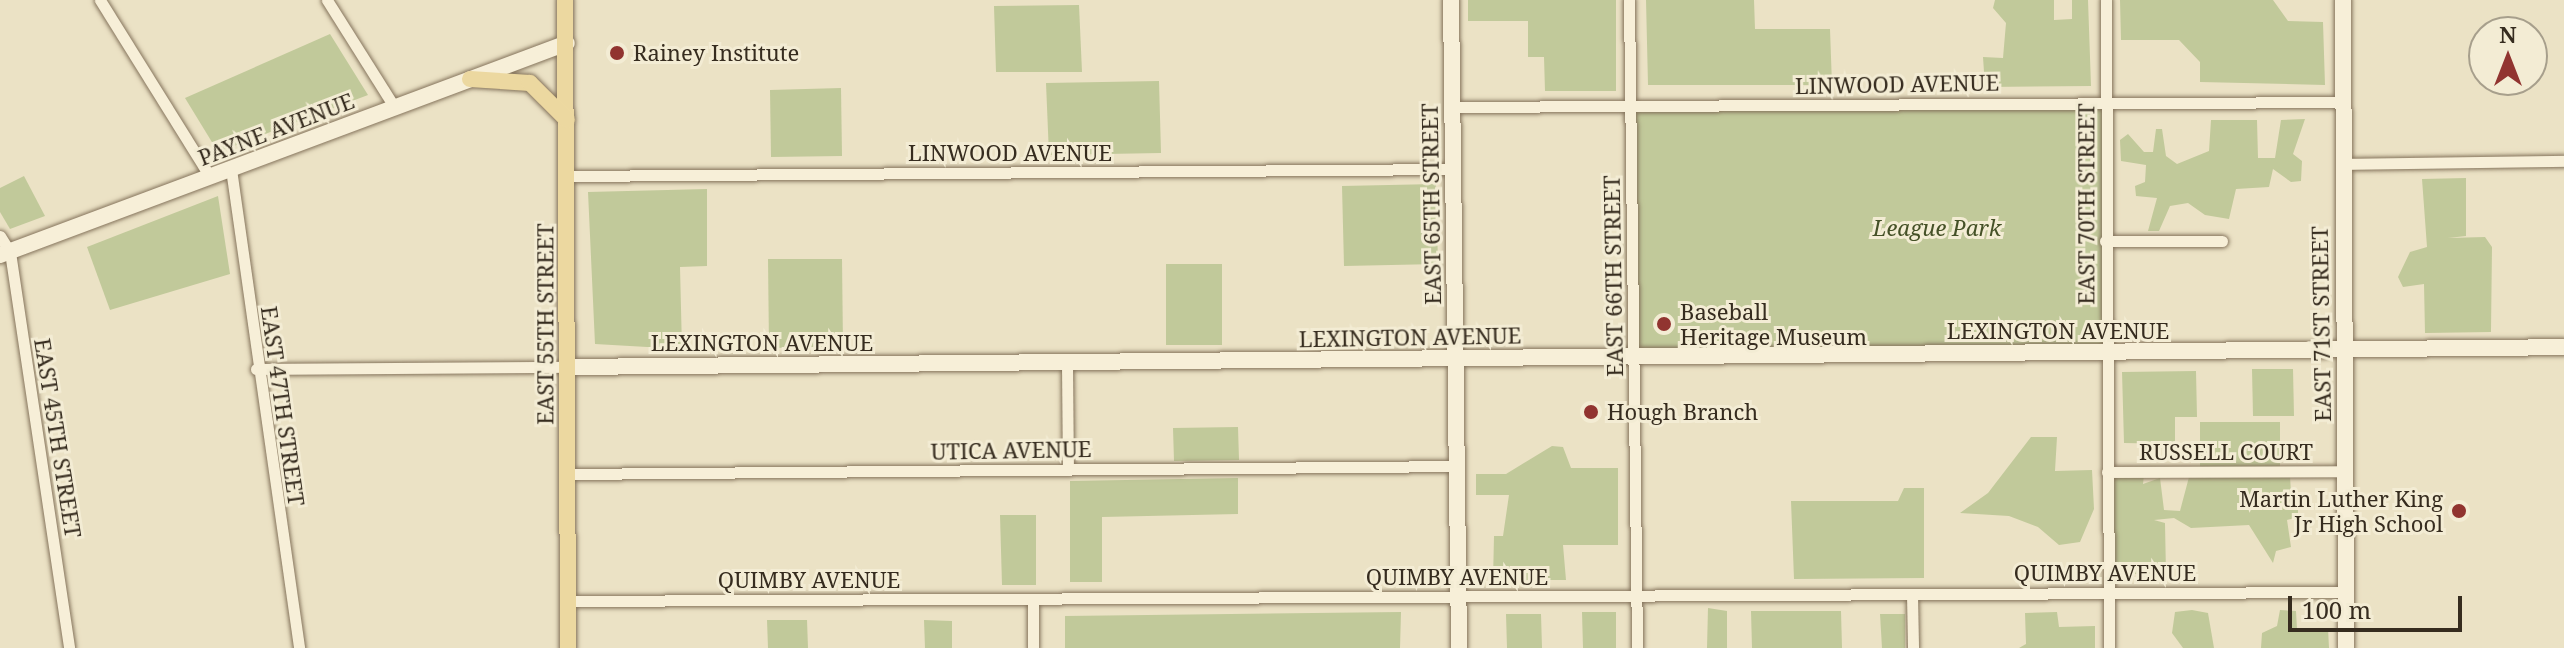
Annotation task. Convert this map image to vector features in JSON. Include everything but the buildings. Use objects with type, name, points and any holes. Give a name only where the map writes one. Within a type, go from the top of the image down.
[{"type":"main road","name":"EAST 55TH STREET","points":[[565,0],[568,648]]},
{"type":"main road","points":[[470,79],[530,83],[567,120]]},
{"type":"street","points":[[100,0],[210,177]]},
{"type":"street","name":"EAST 65TH STREET","points":[[1451,0],[1459,648]]},
{"type":"street","name":"EAST 66TH STREET","points":[[1629,0],[1637,648]]},
{"type":"street","name":"EAST 70TH STREET","points":[[2106,0],[2109,648]]},
{"type":"street","name":"EAST 71ST STREET","points":[[2343,0],[2346,648]]},
{"type":"street","points":[[332,2],[395,108]]},
{"type":"street","name":"PAYNE AVENUE","points":[[5,253],[567,43]]},
{"type":"street","name":"LINWOOD AVENUE","points":[[1452,107],[2342,102]]},
{"type":"street","points":[[2342,164],[2564,161]]},
{"type":"street","name":"EAST 47TH STREET","points":[[231,169],[256,369],[299,648]]},
{"type":"street","name":"LINWOOD AVENUE","points":[[567,176],[1453,169]]},
{"type":"street","name":"EAST 45TH STREET","points":[[0,236],[69,648]]},
{"type":"street","points":[[2105,241],[2222,241]]},
{"type":"street","name":"LEXINGTON AVENUE","points":[[256,369],[2564,347]]},
{"type":"street","points":[[1067,363],[1068,470]]},
{"type":"street","name":"UTICA AVENUE","points":[[566,474],[1457,466]]},
{"type":"street","name":"RUSSELL COURT","points":[[2107,472],[2345,471]]},
{"type":"street","name":"QUIMBY AVENUE","points":[[568,601],[2346,592]]},
{"type":"street","points":[[1912,594],[1913,648]]},
{"type":"street","points":[[1033,600],[1033,648]]},
{"type":"green space","points":[[1468,0],[1616,0],[1616,91],[1545,91],[1544,57],[1528,57],[1528,21],[1468,21]]},
{"type":"green space","points":[[1646,0],[1754,0],[1755,29],[1830,29],[1832,85],[1648,85]]},
{"type":"green space","points":[[1995,0],[2054,0],[2054,20],[2072,19],[2072,0],[2088,0],[2091,86],[1985,87],[1983,57],[2003,58],[2006,23],[1993,8]]},
{"type":"green space","points":[[2120,0],[2273,0],[2288,21],[2323,22],[2325,85],[2200,82],[2200,62],[2179,40],[2121,40]]},
{"type":"green space","points":[[1079,5],[1082,72],[996,72],[994,6]]},
{"type":"green space","points":[[330,34],[368,95],[218,152],[185,98]]},
{"type":"green space","points":[[1159,81],[1161,153],[1049,155],[1046,83]]},
{"type":"green space","points":[[841,88],[842,156],[771,157],[770,90]]},
{"type":"green space","name":"League Park","points":[[2106,102],[2107,353],[1634,357],[1631,105]]},
{"type":"green space","points":[[2305,119],[2293,154],[2302,161],[2301,181],[2291,182],[2273,169],[2269,187],[2236,189],[2229,219],[2205,215],[2188,203],[2170,206],[2159,231],[2148,231],[2157,198],[2136,196],[2135,186],[2145,182],[2146,165],[2121,161],[2120,140],[2128,134],[2144,152],[2153,152],[2156,129],[2162,129],[2166,156],[2177,164],[2209,151],[2211,120],[2257,120],[2258,158],[2275,158],[2281,120]]},
{"type":"green space","points":[[24,176],[45,216],[10,229],[0,212],[0,188]]},
{"type":"green space","points":[[2466,178],[2466,236],[2448,238],[2485,237],[2492,247],[2491,332],[2425,333],[2424,284],[2403,287],[2398,277],[2410,252],[2427,247],[2422,179]]},
{"type":"green space","points":[[1436,184],[1438,264],[1344,266],[1342,186]]},
{"type":"green space","points":[[707,189],[707,266],[680,267],[682,349],[595,344],[588,192]]},
{"type":"green space","points":[[218,196],[230,274],[110,310],[87,247]]},
{"type":"green space","points":[[768,259],[842,259],[843,347],[769,348]]},
{"type":"green space","points":[[1166,264],[1222,264],[1222,345],[1166,345]]},
{"type":"green space","points":[[2252,369],[2293,369],[2294,416],[2253,416]]},
{"type":"green space","points":[[2196,371],[2197,417],[2175,417],[2175,444],[2124,443],[2122,372]]},
{"type":"green space","points":[[2200,422],[2280,422],[2280,468],[2200,468]]},
{"type":"green space","points":[[1238,427],[1239,460],[1174,461],[1173,428]]},
{"type":"green space","points":[[2031,437],[2057,437],[2055,471],[2092,470],[2094,509],[2080,542],[2059,545],[2038,527],[2009,516],[1960,513],[1988,493]]},
{"type":"green space","points":[[1552,446],[1563,447],[1571,468],[1618,468],[1618,545],[1563,545],[1566,580],[1493,580],[1494,536],[1503,536],[1509,495],[1476,495],[1476,474],[1506,474]]},
{"type":"green space","points":[[2144,475],[2143,484],[2160,478],[2164,510],[2180,511],[2189,477],[2290,476],[2291,493],[2298,501],[2298,517],[2287,520],[2291,547],[2276,551],[2273,563],[2249,525],[2191,528],[2174,518],[2154,520],[2165,523],[2166,574],[2115,574],[2112,477]]},
{"type":"green space","points":[[1238,478],[1238,514],[1102,517],[1102,582],[1070,582],[1070,481]]},
{"type":"green space","points":[[1904,488],[1924,488],[1924,578],[1794,579],[1791,501],[1898,501]]},
{"type":"green space","points":[[1000,515],[1036,515],[1036,585],[1002,585]]},
{"type":"green space","points":[[1708,608],[1727,611],[1727,648],[1707,648]]},
{"type":"green space","points":[[2192,610],[2208,613],[2214,648],[2183,648],[2172,633],[2175,612]]},
{"type":"green space","points":[[2280,610],[2296,611],[2297,629],[2328,628],[2329,648],[2261,648],[2262,633],[2277,626]]},
{"type":"green space","points":[[1751,611],[1841,611],[1842,648],[1752,648]]},
{"type":"green space","points":[[1401,612],[1400,648],[1065,648],[1065,616]]},
{"type":"green space","points":[[1582,612],[1616,612],[1616,648],[1583,648]]},
{"type":"green space","points":[[2057,612],[2059,627],[2095,626],[2095,648],[2019,648],[2026,644],[2025,613]]},
{"type":"green space","points":[[1506,614],[1541,614],[1542,648],[1507,648]]},
{"type":"green space","points":[[1880,614],[1905,614],[1905,648],[1882,648]]},
{"type":"green space","points":[[767,620],[807,620],[808,648],[768,648]]},
{"type":"green space","points":[[924,620],[952,621],[952,648],[925,648]]},
{"type":"place","name":"Rainey Institute","points":[[617,53]]},
{"type":"place","name":"Baseball Heritage Museum","points":[[1664,324]]},
{"type":"place","name":"Hough Branch","points":[[1591,412]]},
{"type":"place","name":"Martin Luther King Jr High School","points":[[2459,511]]}]
